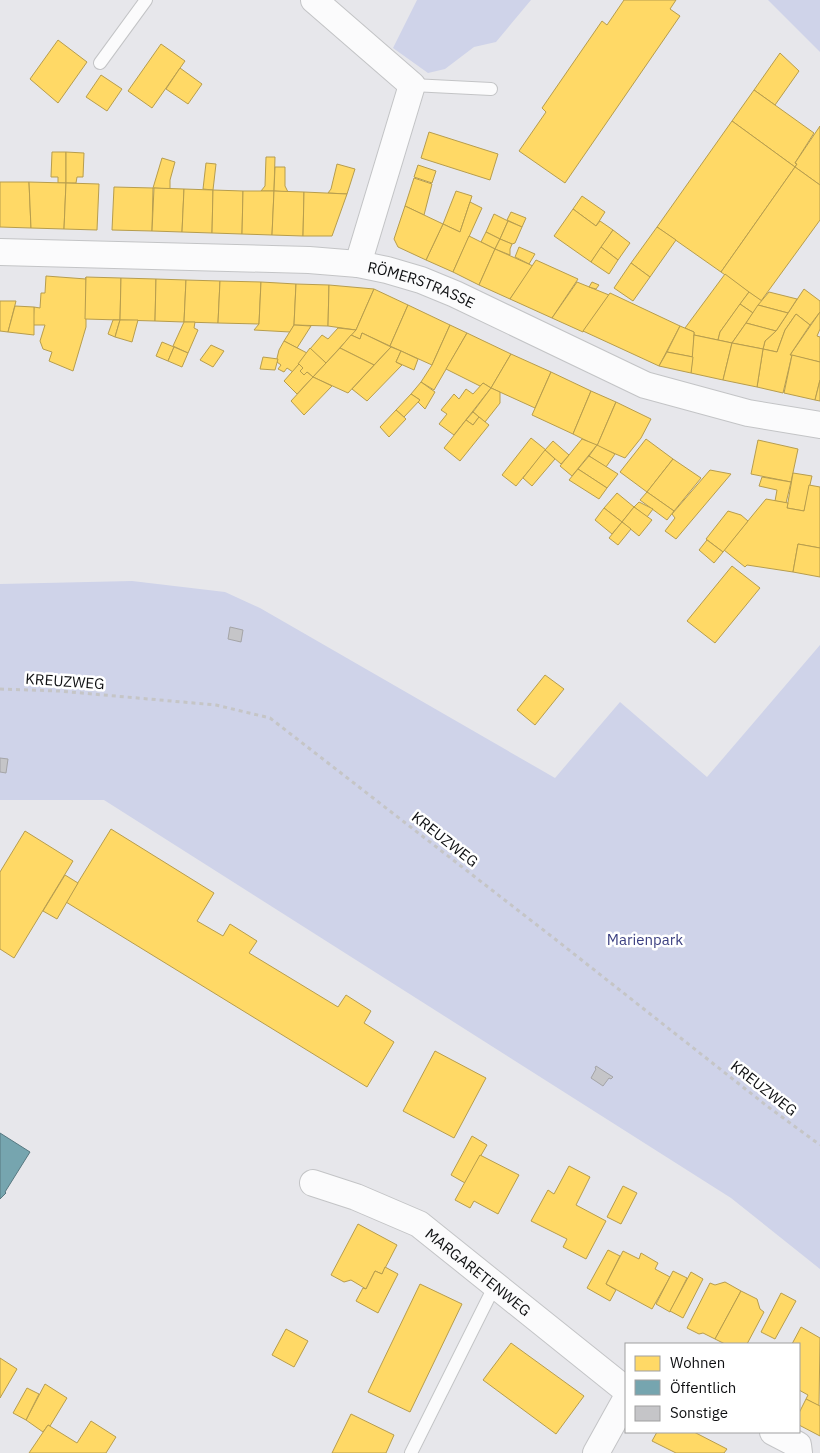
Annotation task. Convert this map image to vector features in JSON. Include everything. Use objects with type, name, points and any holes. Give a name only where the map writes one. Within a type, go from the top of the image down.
[{"type":"street","points":[[314,0],[412,85],[358,264]]},
{"type":"street","name":"RÖMERSTRASSE","points":[[0,252],[299,260],[358,264],[387,270],[421,280],[455,294],[645,385],[748,413],[820,425]]},
{"type":"street","name":"MARGARETENWEG","points":[[313,1183],[356,1197],[419,1224],[625,1389]]},
{"type":"street","points":[[596,1453],[625,1401]]},
{"type":"street","points":[[774,1433],[798,1449]]},
{"type":"lane","points":[[100,63],[146,0]]},
{"type":"lane","points":[[412,85],[491,89]]},
{"type":"lane","points":[[411,1453],[495,1285]]},
{"type":"path","name":"KREUZWEG","points":[[0,689],[58,691],[216,705],[270,718],[767,1106],[820,1145]]},
{"type":"green space","points":[[417,0],[531,0],[496,42],[474,47],[445,69],[428,73],[393,48]]},
{"type":"green space","points":[[768,0],[820,0],[820,52]]},
{"type":"green space","name":"Marienpark","points":[[132,581],[225,592],[260,608],[555,778],[620,702],[707,777],[820,645],[820,1269],[731,1198],[104,800],[0,800],[0,584]]},
{"type":"building: Wohnen","points":[[624,0],[676,0],[670,9],[680,16],[565,183],[519,151],[546,112],[542,108],[602,21],[607,25]]},
{"type":"building: Wohnen","points":[[58,40],[87,62],[58,103],[30,79]]},
{"type":"building: Wohnen","points":[[161,44],[185,61],[152,108],[128,91]]},
{"type":"building: Wohnen","points":[[780,53],[799,71],[775,105],[754,90]]},
{"type":"building: Wohnen","points":[[180,68],[202,84],[188,104],[166,89]]},
{"type":"building: Wohnen","points":[[101,75],[122,89],[107,111],[86,97]]},
{"type":"building: Wohnen","points":[[754,90],[814,133],[795,163],[797,164],[795,167],[732,121]]},
{"type":"building: Wohnen","points":[[732,121],[795,167],[721,272],[657,227]]},
{"type":"building: Wohnen","points":[[820,126],[820,185],[795,167],[797,164],[795,163]]},
{"type":"building: Wohnen","points":[[429,132],[498,154],[490,180],[421,158]]},
{"type":"building: Wohnen","points":[[52,152],[66,152],[66,183],[58,183],[58,177],[51,177]]},
{"type":"building: Wohnen","points":[[66,152],[84,153],[83,177],[77,177],[76,183],[66,183]]},
{"type":"building: Wohnen","points":[[266,157],[275,157],[274,191],[261,191],[265,186]]},
{"type":"building: Wohnen","points":[[162,158],[175,162],[170,180],[170,189],[153,188]]},
{"type":"building: Wohnen","points":[[206,163],[216,164],[213,190],[203,189]]},
{"type":"building: Wohnen","points":[[337,164],[355,169],[347,194],[328,193],[331,189]]},
{"type":"building: Wohnen","points":[[418,165],[436,171],[432,183],[414,177]]},
{"type":"building: Wohnen","points":[[275,167],[285,167],[285,186],[288,192],[274,191]]},
{"type":"building: Wohnen","points":[[795,167],[820,185],[820,220],[761,301],[721,272]]},
{"type":"building: Wohnen","points":[[414,178],[432,184],[424,215],[405,206]]},
{"type":"building: Wohnen","points":[[0,182],[29,182],[31,228],[0,227]]},
{"type":"building: Wohnen","points":[[29,182],[66,183],[64,229],[31,228]]},
{"type":"building: Wohnen","points":[[66,183],[99,184],[97,230],[64,229]]},
{"type":"building: Wohnen","points":[[114,187],[153,188],[152,231],[112,230]]},
{"type":"building: Wohnen","points":[[154,188],[184,189],[182,232],[152,231]]},
{"type":"building: Wohnen","points":[[184,189],[213,190],[212,233],[182,232]]},
{"type":"building: Wohnen","points":[[213,190],[243,191],[242,234],[212,233]]},
{"type":"building: Wohnen","points":[[243,191],[274,191],[272,235],[242,234]]},
{"type":"building: Wohnen","points":[[274,191],[304,192],[303,236],[272,235]]},
{"type":"building: Wohnen","points":[[456,191],[472,196],[460,232],[443,224]]},
{"type":"building: Wohnen","points":[[304,192],[347,194],[332,236],[303,236]]},
{"type":"building: Wohnen","points":[[582,196],[605,212],[596,226],[573,209]]},
{"type":"building: Wohnen","points":[[470,202],[482,208],[453,272],[426,260],[443,224],[460,232]]},
{"type":"building: Wohnen","points":[[405,206],[443,224],[426,260],[398,247],[394,239]]},
{"type":"building: Wohnen","points":[[573,209],[596,226],[600,221],[613,230],[591,262],[554,236]]},
{"type":"building: Wohnen","points":[[511,212],[526,218],[522,227],[507,220]]},
{"type":"building: Wohnen","points":[[494,214],[508,221],[500,239],[486,232]]},
{"type":"building: Wohnen","points":[[508,221],[522,227],[515,243],[512,244],[500,239]]},
{"type":"building: Wohnen","points":[[657,227],[676,240],[650,277],[631,263]]},
{"type":"building: Wohnen","points":[[613,230],[630,243],[618,260],[601,247]]},
{"type":"building: Wohnen","points":[[486,232],[500,239],[495,249],[481,242]]},
{"type":"building: Wohnen","points":[[469,236],[495,249],[479,285],[453,272]]},
{"type":"building: Wohnen","points":[[500,239],[512,244],[510,255],[495,249]]},
{"type":"building: Wohnen","points":[[519,247],[535,254],[529,264],[515,257]]},
{"type":"building: Wohnen","points":[[601,247],[618,260],[609,274],[591,262]]},
{"type":"building: Wohnen","points":[[495,249],[533,266],[510,299],[479,285]]},
{"type":"building: Wohnen","points":[[536,260],[578,279],[552,318],[510,299]]},
{"type":"building: Wohnen","points":[[631,263],[650,277],[633,301],[614,288]]},
{"type":"building: Wohnen","points":[[725,274],[749,292],[720,332],[718,340],[694,335],[694,332],[685,328]]},
{"type":"building: Wohnen","points":[[46,276],[86,279],[86,327],[73,371],[49,361],[52,352],[43,349],[40,341],[45,325],[33,325],[34,307],[40,308],[41,293],[45,293]]},
{"type":"building: Wohnen","points":[[86,277],[121,278],[120,320],[85,319]]},
{"type":"building: Wohnen","points":[[121,278],[156,279],[155,321],[120,320]]},
{"type":"building: Wohnen","points":[[156,279],[186,280],[184,322],[155,321]]},
{"type":"building: Wohnen","points":[[186,280],[220,281],[218,323],[184,322]]},
{"type":"building: Wohnen","points":[[220,281],[261,282],[259,324],[218,323]]},
{"type":"building: Wohnen","points":[[261,282],[296,284],[294,325],[290,332],[254,330],[259,324]]},
{"type":"building: Wohnen","points":[[577,282],[609,295],[583,332],[552,318]]},
{"type":"building: Wohnen","points":[[592,282],[599,285],[596,289],[589,287]]},
{"type":"building: Wohnen","points":[[296,284],[329,285],[328,326],[294,325]]},
{"type":"building: Wohnen","points":[[329,285],[374,289],[356,330],[328,326]]},
{"type":"building: Wohnen","points":[[374,289],[408,305],[390,346],[362,333],[360,339],[351,335],[356,330]]},
{"type":"building: Wohnen","points":[[804,289],[820,301],[820,312],[810,325],[796,314],[785,330],[777,352],[763,349],[765,341],[776,331]]},
{"type":"building: Wohnen","points":[[749,292],[762,301],[753,313],[740,304]]},
{"type":"building: Wohnen","points":[[769,292],[797,299],[788,313],[758,305]]},
{"type":"building: Wohnen","points":[[610,293],[680,326],[659,366],[583,331]]},
{"type":"building: Wohnen","points":[[0,301],[16,301],[8,332],[0,331]]},
{"type":"building: Wohnen","points":[[740,304],[753,313],[732,343],[718,340],[720,332]]},
{"type":"building: Wohnen","points":[[408,305],[450,325],[432,365],[390,346]]},
{"type":"building: Wohnen","points":[[758,305],[788,313],[776,331],[746,323]]},
{"type":"building: Wohnen","points":[[15,306],[34,307],[34,335],[8,332]]},
{"type":"building: Wohnen","points":[[820,312],[820,329],[817,336],[820,337],[820,362],[790,355]]},
{"type":"building: Wohnen","points":[[796,314],[810,325],[790,355],[792,355],[783,393],[757,387],[763,349],[777,352],[785,330]]},
{"type":"building: Wohnen","points":[[113,320],[120,320],[115,337],[108,334]]},
{"type":"building: Wohnen","points":[[120,320],[138,320],[132,342],[115,337]]},
{"type":"building: Wohnen","points":[[184,322],[195,322],[194,328],[198,330],[188,353],[173,346]]},
{"type":"building: Wohnen","points":[[746,323],[776,331],[765,341],[763,349],[732,343]]},
{"type":"building: Wohnen","points":[[294,325],[311,326],[297,348],[284,341]]},
{"type":"building: Wohnen","points":[[450,325],[467,333],[434,390],[421,382],[432,365]]},
{"type":"building: Wohnen","points":[[680,326],[694,332],[693,357],[667,352]]},
{"type":"building: Wohnen","points":[[338,328],[356,330],[326,363],[310,349],[322,335],[328,339]]},
{"type":"building: Wohnen","points":[[362,333],[391,347],[374,365],[340,348],[351,335],[360,339]]},
{"type":"building: Wohnen","points":[[467,333],[511,354],[491,388],[483,383],[480,386],[446,369]]},
{"type":"building: Wohnen","points":[[694,335],[732,343],[723,380],[691,373]]},
{"type":"building: Wohnen","points":[[284,341],[307,353],[293,372],[287,368],[284,372],[278,369],[281,365],[277,362],[277,358]]},
{"type":"building: Wohnen","points":[[162,342],[174,347],[168,361],[156,356]]},
{"type":"building: Wohnen","points":[[732,343],[763,349],[757,387],[723,380]]},
{"type":"building: Wohnen","points":[[211,345],[224,351],[213,367],[200,360]]},
{"type":"building: Wohnen","points":[[174,347],[188,353],[182,367],[168,361]]},
{"type":"building: Wohnen","points":[[391,347],[401,351],[396,362],[402,365],[367,401],[352,389]]},
{"type":"building: Wohnen","points":[[310,348],[326,363],[313,377],[307,372],[304,375],[300,371],[303,368],[298,364]]},
{"type":"building: Wohnen","points":[[340,348],[374,365],[348,393],[313,377]]},
{"type":"building: Wohnen","points":[[401,351],[418,359],[414,370],[396,362]]},
{"type":"building: Wohnen","points":[[667,352],[693,357],[691,373],[659,366]]},
{"type":"building: Wohnen","points":[[511,354],[551,372],[535,408],[491,388]]},
{"type":"building: Wohnen","points":[[792,355],[820,362],[820,380],[815,400],[784,393]]},
{"type":"building: Wohnen","points":[[263,357],[278,359],[275,370],[260,369]]},
{"type":"building: Wohnen","points":[[299,364],[303,368],[300,371],[304,375],[307,372],[313,377],[297,394],[284,381]]},
{"type":"building: Wohnen","points":[[551,372],[591,391],[573,434],[532,415]]},
{"type":"building: Wohnen","points":[[313,377],[332,386],[304,415],[291,401]]},
{"type":"building: Wohnen","points":[[820,380],[820,401],[815,400]]},
{"type":"building: Wohnen","points":[[421,382],[435,392],[425,409],[418,402],[420,400],[411,394]]},
{"type":"building: Wohnen","points":[[483,383],[491,388],[454,435],[439,424],[447,414],[441,410],[454,394],[459,399],[466,389],[473,394]]},
{"type":"building: Wohnen","points":[[491,388],[500,392],[500,403],[485,422],[473,412]]},
{"type":"building: Wohnen","points":[[591,391],[616,402],[597,446],[573,434]]},
{"type":"building: Wohnen","points":[[411,394],[420,400],[404,417],[396,410]]},
{"type":"building: Wohnen","points":[[616,402],[651,419],[641,438],[625,458],[597,446]]},
{"type":"building: Wohnen","points":[[396,410],[406,419],[389,437],[380,427]]},
{"type":"building: Wohnen","points":[[473,412],[479,417],[473,425],[466,420]]},
{"type":"building: Wohnen","points":[[479,417],[489,425],[460,461],[444,448],[466,420],[473,425]]},
{"type":"building: Wohnen","points":[[531,438],[546,450],[516,486],[502,475]]},
{"type":"building: Wohnen","points":[[582,439],[597,445],[572,476],[560,466]]},
{"type":"building: Wohnen","points":[[646,439],[673,459],[647,492],[620,472]]},
{"type":"building: Wohnen","points":[[758,440],[798,449],[791,482],[751,474]]},
{"type":"building: Wohnen","points":[[553,441],[569,455],[561,464],[545,450]]},
{"type":"building: Wohnen","points":[[597,445],[615,454],[606,467],[589,456]]},
{"type":"building: Wohnen","points":[[545,450],[555,459],[532,486],[523,478]]},
{"type":"building: Wohnen","points":[[589,456],[618,474],[607,488],[578,469]]},
{"type":"building: Wohnen","points":[[673,459],[701,478],[674,511],[647,492]]},
{"type":"building: Wohnen","points":[[578,469],[607,488],[599,499],[569,480]]},
{"type":"building: Wohnen","points":[[710,470],[731,474],[676,539],[665,531],[675,518],[672,514]]},
{"type":"building: Wohnen","points":[[793,473],[812,476],[804,511],[787,508]]},
{"type":"building: Wohnen","points":[[762,477],[791,482],[786,503],[775,501],[777,490],[759,486]]},
{"type":"building: Wohnen","points":[[809,485],[820,487],[820,548],[798,544],[793,572],[747,565],[745,567],[724,550],[766,499],[788,503],[787,508],[804,511]]},
{"type":"building: Wohnen","points":[[647,492],[674,511],[667,520],[640,500]]},
{"type":"building: Wohnen","points":[[617,493],[634,507],[622,522],[604,508]]},
{"type":"building: Wohnen","points":[[639,502],[653,509],[647,517],[634,507]]},
{"type":"building: Wohnen","points":[[634,507],[652,520],[639,536],[622,522]]},
{"type":"building: Wohnen","points":[[604,508],[622,522],[612,534],[595,520]]},
{"type":"building: Wohnen","points":[[728,511],[741,515],[748,521],[723,552],[706,539]]},
{"type":"building: Wohnen","points":[[622,522],[631,529],[618,545],[609,538]]},
{"type":"building: Wohnen","points":[[707,540],[723,552],[714,563],[699,550]]},
{"type":"building: Wohnen","points":[[798,544],[820,548],[820,577],[793,572]]},
{"type":"building: Wohnen","points":[[732,566],[760,588],[715,643],[687,621]]},
{"type":"building: Wohnen","points":[[545,675],[564,689],[535,725],[517,710]]},
{"type":"building: Wohnen","points":[[111,829],[214,893],[197,921],[223,936],[230,924],[257,941],[249,953],[338,1007],[346,995],[371,1011],[364,1023],[394,1042],[367,1087],[66,902]]},
{"type":"building: Wohnen","points":[[25,831],[73,861],[14,958],[0,949],[0,872]]},
{"type":"building: Wohnen","points":[[65,875],[78,883],[57,919],[43,911]]},
{"type":"building: Wohnen","points":[[435,1051],[486,1078],[454,1138],[403,1111]]},
{"type":"building: Wohnen","points":[[472,1136],[487,1145],[465,1183],[451,1175]]},
{"type":"building: Wohnen","points":[[480,1155],[519,1175],[498,1214],[474,1201],[470,1208],[455,1200]]},
{"type":"building: Wohnen","points":[[569,1166],[590,1177],[576,1205],[606,1221],[586,1259],[563,1247],[567,1239],[531,1221],[548,1190],[554,1194]]},
{"type":"building: Wohnen","points":[[623,1186],[637,1193],[621,1224],[607,1217]]},
{"type":"building: Wohnen","points":[[358,1224],[397,1245],[382,1274],[375,1271],[366,1289],[351,1280],[344,1282],[331,1275]]},
{"type":"building: Wohnen","points":[[608,1250],[620,1256],[606,1284],[616,1290],[610,1301],[587,1288]]},
{"type":"building: Wohnen","points":[[623,1251],[639,1259],[641,1253],[658,1263],[655,1269],[670,1277],[652,1309],[606,1284]]},
{"type":"building: Wohnen","points":[[385,1267],[398,1274],[378,1313],[356,1301],[363,1288],[366,1289],[375,1271],[382,1274]]},
{"type":"building: Wohnen","points":[[673,1271],[687,1278],[670,1312],[656,1304]]},
{"type":"building: Wohnen","points":[[691,1272],[703,1279],[683,1318],[670,1311]]},
{"type":"building: Wohnen","points":[[725,1282],[741,1291],[715,1339],[687,1328],[710,1283],[715,1285]]},
{"type":"building: Wohnen","points":[[420,1284],[462,1304],[410,1412],[368,1392]]},
{"type":"building: Wohnen","points":[[741,1291],[757,1299],[760,1309],[764,1312],[748,1343],[723,1343],[715,1339]]},
{"type":"building: Wohnen","points":[[781,1293],[796,1301],[775,1339],[761,1332]]},
{"type":"building: Wohnen","points":[[801,1327],[820,1338],[819,1406],[806,1399],[808,1395],[800,1391],[800,1343],[793,1343]]},
{"type":"building: Wohnen","points":[[286,1329],[308,1341],[294,1367],[272,1355]]},
{"type":"building: Wohnen","points":[[511,1343],[584,1396],[556,1434],[483,1380]]},
{"type":"building: Wohnen","points":[[0,1358],[17,1369],[0,1398]]},
{"type":"building: Wohnen","points":[[45,1384],[67,1398],[50,1426],[48,1425],[43,1432],[26,1420]]},
{"type":"building: Wohnen","points":[[27,1388],[39,1394],[26,1420],[13,1413]]},
{"type":"building: Wohnen","points":[[806,1399],[820,1406],[820,1436],[800,1426],[800,1411]]},
{"type":"building: Wohnen","points":[[351,1414],[394,1435],[386,1453],[332,1453]]},
{"type":"building: Wohnen","points":[[91,1421],[116,1437],[106,1453],[29,1453],[48,1425],[77,1443]]},
{"type":"building: Wohnen","points":[[656,1433],[696,1433],[727,1449],[724,1453],[676,1453],[652,1441]]},
{"type":"building: Öffentlich","points":[[0,1133],[30,1152],[6,1193],[0,1199]]},
{"type":"building: Sonstige","points":[[230,627],[243,630],[241,642],[228,639]]},
{"type":"building: Sonstige","points":[[0,758],[8,759],[6,773],[0,772]]},
{"type":"building: Sonstige","points":[[596,1066],[613,1077],[609,1078],[603,1086],[591,1078]]}]
